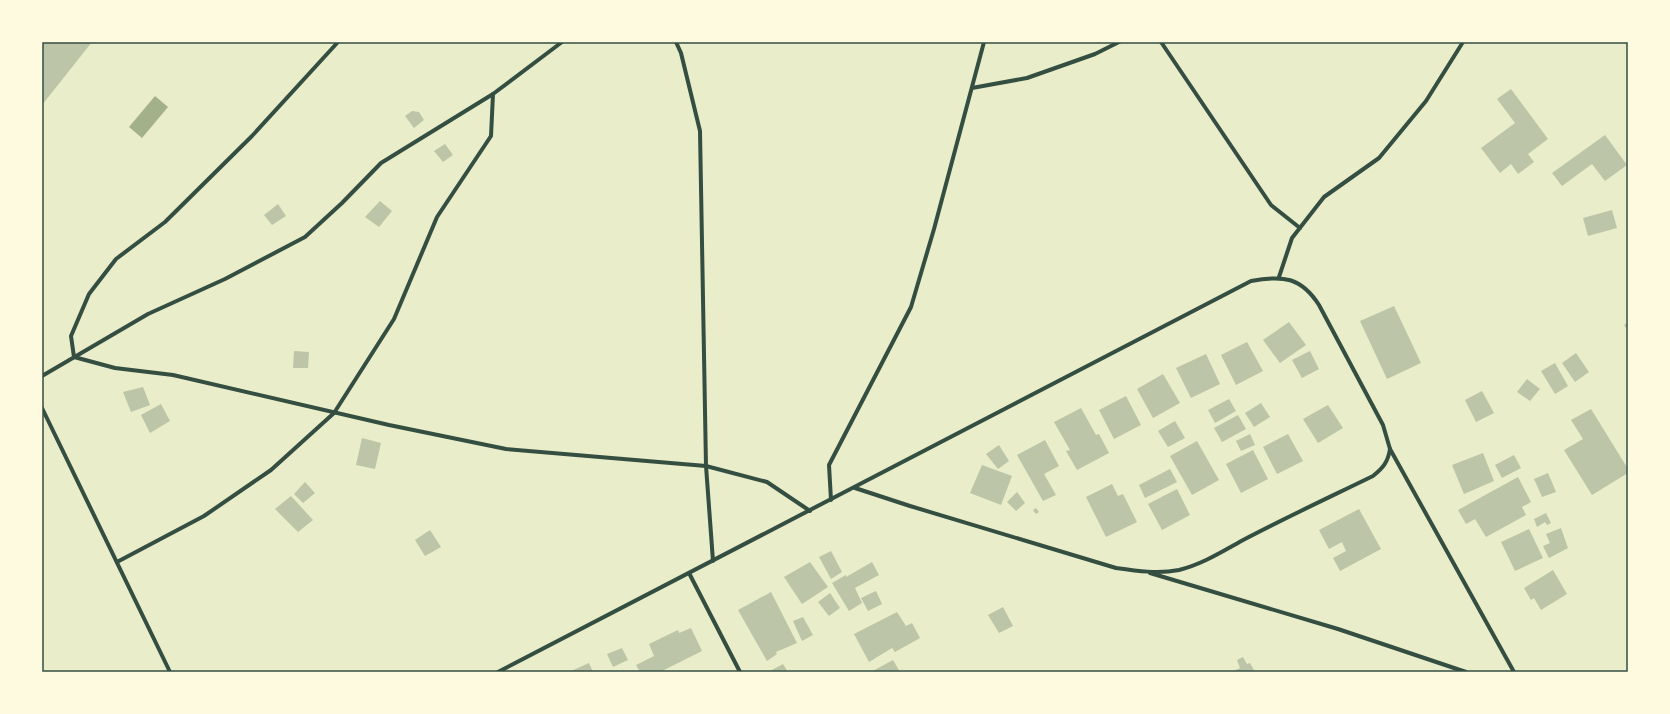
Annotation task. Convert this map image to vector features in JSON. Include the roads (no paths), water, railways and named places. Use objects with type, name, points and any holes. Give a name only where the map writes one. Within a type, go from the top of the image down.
[{"type":"street","points":[[74,357],[71,336],[90,294],[116,259],[165,222],[252,136],[338,42]]},
{"type":"street","points":[[42,376],[148,314],[225,279],[305,236],[342,203],[380,163],[493,94],[562,42]]},
{"type":"street","points":[[676,42],[681,53],[700,131],[706,466],[713,561]]},
{"type":"street","points":[[832,500],[830,465],[911,307],[984,42]]},
{"type":"street","points":[[972,88],[1027,78],[1095,54],[1119,42]]},
{"type":"street","points":[[1161,42],[1271,205],[1300,228]]},
{"type":"street","points":[[1279,277],[1292,238],[1324,196],[1379,158],[1426,101],[1463,42]]},
{"type":"street","points":[[117,562],[204,516],[271,470],[334,412],[394,319],[436,217],[491,136],[493,94]]},
{"type":"street","points":[[498,672],[832,500],[1251,281],[1279,277],[1289,279],[1307,289],[1316,300],[1382,425],[1390,449],[1514,672]]},
{"type":"street","points":[[74,357],[115,368],[173,375],[506,449],[706,466],[768,482],[810,511]]},
{"type":"street","points":[[42,408],[170,672]]},
{"type":"street","points":[[1146,572],[1178,570],[1212,558],[1373,476],[1382,468],[1388,459],[1390,449]]},
{"type":"street","points":[[855,488],[1116,568],[1146,572],[1338,629],[1466,672]]},
{"type":"street","points":[[689,573],[740,672]]}]
